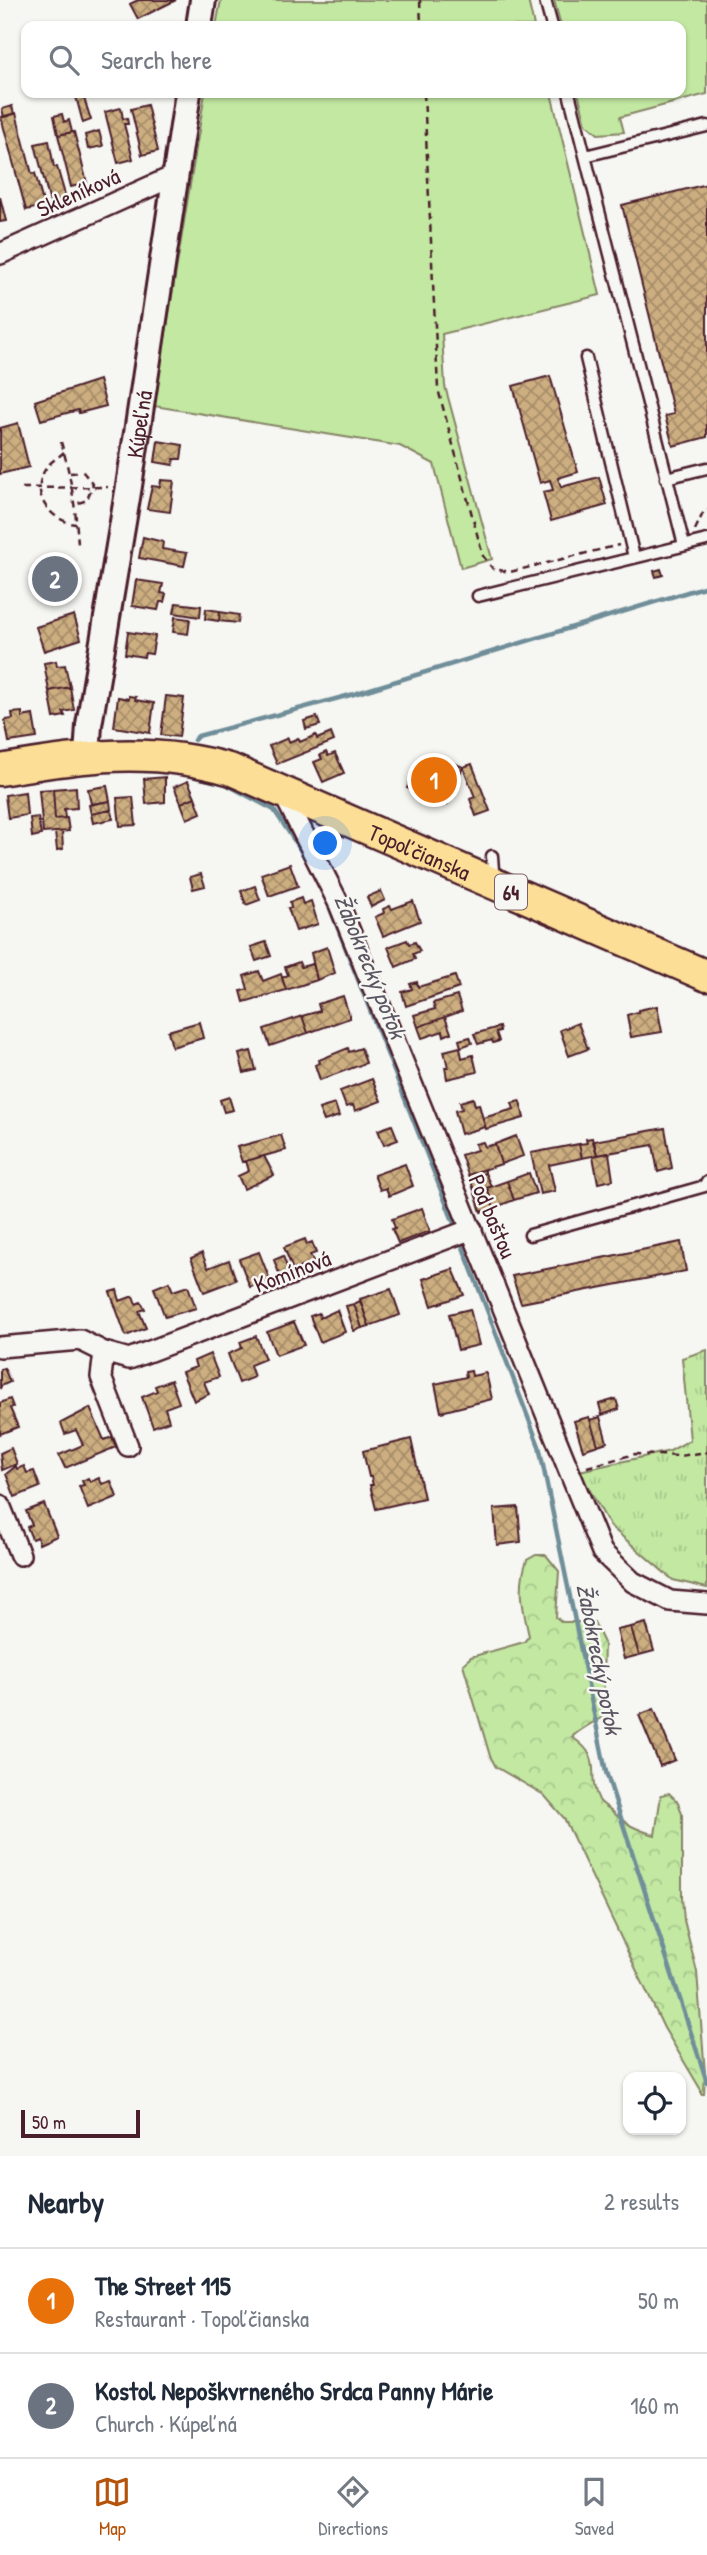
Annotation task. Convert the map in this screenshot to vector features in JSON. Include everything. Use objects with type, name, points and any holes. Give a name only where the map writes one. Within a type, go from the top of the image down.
[{"type":"main road","name":"Topoľčianska","points":[[0,770],[87,756],[142,754],[181,758],[232,770],[490,869],[707,976]]},
{"type":"street","points":[[200,21],[203,0]]},
{"type":"street","name":"Kúpeľná","points":[[87,756],[89,725],[129,486],[187,98]]},
{"type":"street","name":"Skleníková","points":[[0,254],[176,175]]},
{"type":"street","name":"Pod baštou","points":[[282,790],[339,904],[602,1552],[633,1582],[670,1601],[707,1604]]},
{"type":"street","name":"Komínová","points":[[104,1352],[129,1359],[472,1229]]},
{"type":"street","points":[[0,1347],[80,1340],[104,1352],[100,1377],[128,1446]]},
{"type":"street","points":[[0,1505],[20,1556]]},
{"type":"lane","points":[[545,0],[551,21]]},
{"type":"lane","points":[[570,98],[684,545]]},
{"type":"lane","points":[[585,156],[707,125]]},
{"type":"lane","points":[[586,358],[634,557]]},
{"type":"lane","points":[[666,478],[707,468]]},
{"type":"lane","points":[[478,596],[707,540]]},
{"type":"lane","points":[[530,1235],[706,1186]]},
{"type":"path","points":[[420,0],[421,21]]},
{"type":"path","points":[[425,98],[438,389],[483,556],[493,569],[510,572],[629,543]]},
{"type":"path","points":[[61,442],[76,504],[78,545]]},
{"type":"path","points":[[64,452],[47,466],[40,488],[48,510],[58,520],[77,524]]},
{"type":"path","points":[[70,473],[83,472],[89,477],[93,487],[87,500],[76,504]]},
{"type":"path","points":[[22,488],[129,486]]},
{"type":"path","points":[[707,510],[699,523],[707,522]]},
{"type":"path","points":[[570,1472],[635,1454],[678,1456],[707,1451]]},
{"type":"green space","points":[[221,0],[528,0],[533,21],[217,21]]},
{"type":"green space","points":[[554,0],[707,0],[707,94],[620,117],[624,132],[598,134],[586,124],[579,98],[686,98],[686,21],[560,21]]},
{"type":"green space","points":[[204,98],[552,98],[600,295],[442,334],[445,386],[492,559],[461,568],[434,464],[400,446],[154,406]]},
{"type":"green space","points":[[707,1350],[707,1588],[673,1580],[610,1526],[579,1471],[670,1451],[690,1440],[682,1358]]},
{"type":"green space","points":[[536,1555],[546,1555],[559,1571],[556,1617],[562,1622],[594,1622],[604,1643],[603,1682],[608,1714],[572,1737],[589,1753],[592,1760],[595,1790],[599,1800],[626,1823],[655,1835],[661,1795],[669,1793],[678,1802],[682,1814],[682,1898],[684,1920],[697,1972],[705,2073],[704,2094],[701,2094],[664,2028],[564,1818],[544,1795],[496,1767],[490,1756],[463,1664],[471,1657],[524,1642],[529,1636],[523,1607],[522,1579],[527,1560]]},
{"type":"building","points":[[138,0],[176,0],[138,19],[130,4]]},
{"type":"building","points":[[76,98],[84,98],[91,120],[83,123]]},
{"type":"building","points":[[147,105],[158,151],[142,155],[131,109]]},
{"type":"building","points":[[12,106],[14,114],[4,117],[2,109]]},
{"type":"building","points":[[121,108],[123,119],[127,118],[128,124],[124,124],[133,159],[118,163],[105,112]]},
{"type":"building","points":[[16,113],[32,174],[35,173],[44,206],[26,210],[1,117]]},
{"type":"building","points":[[62,114],[64,122],[69,120],[72,132],[58,135],[54,116]]},
{"type":"building","points":[[99,131],[103,146],[88,149],[85,135]]},
{"type":"building","points":[[74,132],[87,183],[71,187],[58,135]]},
{"type":"building","points":[[49,141],[54,167],[57,167],[66,198],[50,203],[35,144]]},
{"type":"building","points":[[707,184],[707,437],[673,446],[665,416],[674,414],[622,205]]},
{"type":"building","points":[[0,197],[6,221],[0,222]]},
{"type":"building","points":[[550,376],[578,472],[558,478],[561,487],[599,477],[607,505],[551,521],[543,492],[553,490],[550,480],[540,483],[513,386]]},
{"type":"building","points":[[99,380],[106,406],[41,420],[35,401]]},
{"type":"building","points":[[18,423],[29,467],[0,474],[0,428]]},
{"type":"building","points":[[158,441],[183,445],[181,459],[174,459],[173,465],[155,462]]},
{"type":"building","points":[[161,480],[174,481],[170,512],[147,509],[152,486],[160,487]]},
{"type":"building","points":[[143,537],[163,542],[162,549],[187,553],[184,566],[139,558]]},
{"type":"building","points":[[39,566],[56,570],[59,566],[74,568],[73,574],[81,579],[81,585],[74,592],[33,584],[30,575]]},
{"type":"building","points":[[661,569],[663,575],[656,577],[654,571]]},
{"type":"building","points":[[136,580],[163,584],[161,593],[166,594],[158,610],[132,606]]},
{"type":"building","points":[[176,603],[201,606],[200,617],[174,613]]},
{"type":"building","points":[[206,609],[220,611],[219,621],[205,619]]},
{"type":"building","points":[[220,612],[239,615],[238,623],[219,621]]},
{"type":"building","points":[[74,615],[81,639],[44,651],[36,627]]},
{"type":"building","points":[[175,617],[190,619],[188,634],[173,632]]},
{"type":"building","points":[[128,632],[155,636],[152,654],[145,653],[144,657],[125,654]]},
{"type":"building","points":[[56,661],[57,666],[65,665],[70,687],[49,691],[44,663]]},
{"type":"building","points":[[70,687],[74,710],[63,712],[65,716],[54,718],[49,691]]},
{"type":"building","points":[[129,696],[136,697],[135,700],[154,703],[150,733],[114,727],[118,697],[129,699]]},
{"type":"building","points":[[166,696],[184,698],[179,737],[161,735]]},
{"type":"building","points":[[22,712],[22,717],[33,715],[37,738],[9,742],[5,720],[13,719],[12,713]]},
{"type":"building","points":[[317,717],[320,725],[306,729],[304,721]]},
{"type":"building","points":[[331,733],[334,741],[277,764],[269,746],[288,738],[289,742],[298,738],[300,742],[316,735],[317,739]]},
{"type":"building","points":[[326,752],[328,756],[335,753],[344,773],[323,782],[314,762],[322,759],[320,755]]},
{"type":"building","points":[[419,761],[444,773],[449,761],[463,767],[447,805],[407,788]]},
{"type":"building","points":[[472,764],[490,811],[476,816],[470,799],[475,797],[463,767]]},
{"type":"building","points":[[165,777],[165,802],[146,804],[144,779]]},
{"type":"building","points":[[188,781],[195,797],[181,803],[174,787]]},
{"type":"building","points":[[107,786],[110,801],[91,804],[88,789]]},
{"type":"building","points":[[76,787],[77,808],[64,809],[65,818],[55,819],[53,789]]},
{"type":"building","points":[[53,789],[55,819],[67,818],[69,831],[43,833],[39,790]]},
{"type":"building","points":[[25,792],[27,815],[8,818],[5,795]]},
{"type":"building","points":[[133,797],[136,825],[120,826],[117,798]]},
{"type":"building","points":[[195,797],[201,813],[187,819],[181,803]]},
{"type":"building","points":[[110,801],[111,810],[91,814],[89,805]]},
{"type":"building","points":[[111,810],[113,819],[93,823],[91,814]]},
{"type":"building","points":[[38,817],[41,835],[32,837],[30,818]]},
{"type":"building","points":[[55,832],[62,832],[63,849],[57,850]]},
{"type":"building","points":[[290,864],[298,886],[269,896],[261,874]]},
{"type":"building","points":[[201,874],[205,886],[193,889],[190,877]]},
{"type":"building","points":[[255,886],[260,900],[246,905],[241,891]]},
{"type":"building","points":[[381,891],[385,900],[371,907],[367,897]]},
{"type":"building","points":[[301,898],[303,904],[311,901],[318,924],[296,931],[288,908],[291,908],[290,902]]},
{"type":"building","points":[[413,901],[420,921],[383,936],[375,917],[390,906],[392,909]]},
{"type":"building","points":[[407,940],[409,944],[415,942],[420,951],[413,954],[415,959],[396,967],[388,947]]},
{"type":"building","points":[[266,942],[271,956],[256,961],[251,947]]},
{"type":"building","points":[[327,947],[335,973],[317,980],[311,953]]},
{"type":"building","points":[[299,962],[301,967],[312,964],[317,980],[286,990],[282,978],[288,975],[285,967]]},
{"type":"building","points":[[259,971],[263,981],[281,974],[286,990],[244,1002],[241,991],[248,989],[244,976]]},
{"type":"building","points":[[455,976],[459,988],[406,1006],[402,992],[412,989],[410,984],[417,982],[418,987]]},
{"type":"building","points":[[343,996],[350,1018],[308,1033],[302,1016],[320,1011],[318,1004]]},
{"type":"building","points":[[457,996],[462,1011],[418,1027],[414,1015],[435,1009],[433,1003]]},
{"type":"building","points":[[657,1006],[662,1032],[631,1037],[627,1015]]},
{"type":"building","points":[[302,1016],[308,1033],[270,1046],[264,1029]]},
{"type":"building","points":[[445,1017],[451,1033],[444,1036],[443,1031],[422,1038],[418,1027]]},
{"type":"building","points":[[199,1022],[203,1038],[172,1047],[168,1031]]},
{"type":"building","points":[[578,1023],[588,1049],[569,1056],[560,1030]]},
{"type":"building","points":[[499,1027],[500,1031],[496,1032],[499,1041],[478,1044],[474,1034]]},
{"type":"building","points":[[470,1037],[472,1043],[461,1047],[459,1040]]},
{"type":"building","points":[[460,1047],[462,1058],[473,1055],[477,1072],[447,1079],[445,1067],[448,1067],[444,1051]]},
{"type":"building","points":[[348,1048],[349,1052],[361,1048],[366,1063],[320,1080],[315,1065],[320,1063],[319,1060]]},
{"type":"building","points":[[251,1051],[256,1070],[244,1073],[239,1054]]},
{"type":"building","points":[[372,1079],[381,1101],[355,1111],[353,1105],[346,1107],[340,1091]]},
{"type":"building","points":[[229,1097],[233,1110],[224,1112],[220,1100]]},
{"type":"building","points":[[473,1098],[475,1105],[479,1104],[485,1127],[461,1134],[455,1111],[462,1109],[460,1102]]},
{"type":"building","points":[[520,1101],[524,1118],[486,1129],[483,1118],[514,1109],[512,1103]]},
{"type":"building","points":[[335,1104],[339,1116],[324,1121],[319,1109]]},
{"type":"building","points":[[392,1125],[398,1140],[384,1145],[378,1130]]},
{"type":"building","points":[[665,1128],[672,1168],[658,1172],[653,1145],[597,1155],[594,1141]]},
{"type":"building","points":[[281,1135],[286,1150],[242,1162],[237,1147]]},
{"type":"building","points":[[516,1136],[523,1156],[501,1164],[495,1144]]},
{"type":"building","points":[[592,1138],[597,1155],[582,1158],[579,1144],[587,1143],[586,1139]]},
{"type":"building","points":[[483,1142],[485,1147],[495,1144],[501,1164],[468,1175],[461,1155],[477,1150],[475,1144]]},
{"type":"building","points":[[579,1144],[582,1158],[549,1165],[555,1191],[540,1194],[531,1153]]},
{"type":"building","points":[[609,1153],[613,1180],[598,1183],[593,1156]]},
{"type":"building","points":[[264,1156],[274,1175],[244,1189],[238,1176],[249,1171],[246,1161]]},
{"type":"building","points":[[405,1164],[413,1186],[389,1196],[386,1188],[380,1190],[374,1175]]},
{"type":"building","points":[[485,1169],[485,1173],[470,1178],[468,1175]]},
{"type":"building","points":[[485,1173],[491,1186],[487,1188],[494,1208],[481,1212],[470,1178]]},
{"type":"building","points":[[529,1173],[536,1193],[514,1200],[507,1181]]},
{"type":"building","points":[[507,1181],[514,1200],[494,1208],[487,1188]]},
{"type":"building","points":[[422,1208],[430,1231],[398,1243],[392,1229],[395,1228],[392,1219]]},
{"type":"building","points":[[305,1239],[307,1244],[312,1242],[316,1253],[310,1255],[314,1263],[293,1270],[284,1247]]},
{"type":"building","points":[[681,1242],[686,1271],[521,1303],[512,1276]]},
{"type":"building","points":[[259,1252],[270,1280],[250,1287],[239,1259]]},
{"type":"building","points":[[202,1253],[208,1268],[229,1260],[236,1280],[204,1292],[191,1258]]},
{"type":"building","points":[[283,1256],[289,1272],[280,1276],[274,1260]]},
{"type":"building","points":[[453,1269],[464,1295],[432,1306],[423,1279]]},
{"type":"building","points":[[169,1282],[173,1291],[188,1286],[196,1308],[165,1317],[154,1288]]},
{"type":"building","points":[[391,1289],[400,1315],[369,1326],[360,1299]]},
{"type":"building","points":[[117,1290],[120,1301],[133,1296],[136,1304],[141,1302],[145,1309],[139,1311],[146,1328],[126,1336],[110,1292]]},
{"type":"building","points":[[360,1301],[369,1326],[362,1328],[354,1304]]},
{"type":"building","points":[[354,1304],[362,1328],[354,1331],[346,1306]]},
{"type":"building","points":[[470,1309],[479,1345],[458,1350],[449,1314]]},
{"type":"building","points":[[337,1310],[345,1332],[320,1342],[310,1316],[319,1313],[320,1318]]},
{"type":"building","points":[[294,1322],[304,1345],[276,1355],[267,1332]]},
{"type":"building","points":[[256,1336],[265,1359],[250,1365],[254,1377],[239,1383],[228,1354],[242,1348],[240,1342]]},
{"type":"building","points":[[210,1354],[219,1377],[204,1382],[209,1394],[194,1401],[182,1372],[196,1367],[194,1361]]},
{"type":"building","points":[[4,1368],[10,1382],[0,1389],[0,1369]]},
{"type":"building","points":[[471,1371],[472,1376],[486,1373],[492,1399],[441,1412],[435,1384],[466,1377],[465,1372]]},
{"type":"building","points":[[171,1380],[179,1403],[165,1408],[169,1421],[153,1427],[142,1397],[157,1391],[155,1386]]},
{"type":"building","points":[[10,1399],[13,1407],[10,1408],[18,1427],[0,1434],[0,1403]]},
{"type":"building","points":[[616,1399],[619,1409],[602,1415],[599,1404]]},
{"type":"building","points":[[90,1408],[104,1440],[112,1437],[116,1447],[65,1468],[59,1455],[83,1445],[76,1430],[65,1434],[61,1423]]},
{"type":"building","points":[[589,1417],[598,1445],[583,1450],[574,1421]]},
{"type":"building","points":[[600,1417],[607,1442],[598,1445],[590,1420]]},
{"type":"building","points":[[411,1439],[424,1498],[376,1509],[370,1485],[373,1485],[363,1451]]},
{"type":"building","points":[[11,1448],[17,1464],[2,1470],[0,1453]]},
{"type":"building","points":[[16,1466],[17,1469],[24,1466],[27,1473],[34,1471],[40,1487],[15,1497],[6,1474]]},
{"type":"building","points":[[88,1478],[90,1482],[99,1478],[102,1484],[111,1481],[117,1497],[88,1509],[79,1486],[84,1485],[82,1481]]},
{"type":"building","points":[[44,1504],[57,1536],[39,1544],[37,1537],[32,1539],[27,1527],[32,1525],[26,1511]]},
{"type":"building","points":[[518,1507],[521,1542],[497,1545],[494,1509]]},
{"type":"building","points":[[646,1623],[654,1651],[639,1655],[631,1627]]},
{"type":"building","points":[[631,1627],[639,1655],[624,1659],[617,1630]]},
{"type":"building","points":[[654,1709],[675,1760],[660,1766],[639,1715]]},
{"type":"waterway","name":"Žabokrecký potok","points":[[194,740],[198,736],[354,694],[707,586]]},
{"type":"waterway","name":"Žabokrecký potok","points":[[192,776],[226,784],[274,810],[304,855]]},
{"type":"waterway","name":"Žabokrecký potok","points":[[327,901],[455,1226]]},
{"type":"waterway","name":"Žabokrecký potok","points":[[461,1242],[539,1446],[606,1772],[707,2082]]},
{"type":"place","name":"Kostol Nepoškvrneného Srdca Panny Márie","points":[[55,579]]},
{"type":"place","name":"The Street 115","points":[[434,780]]}]
